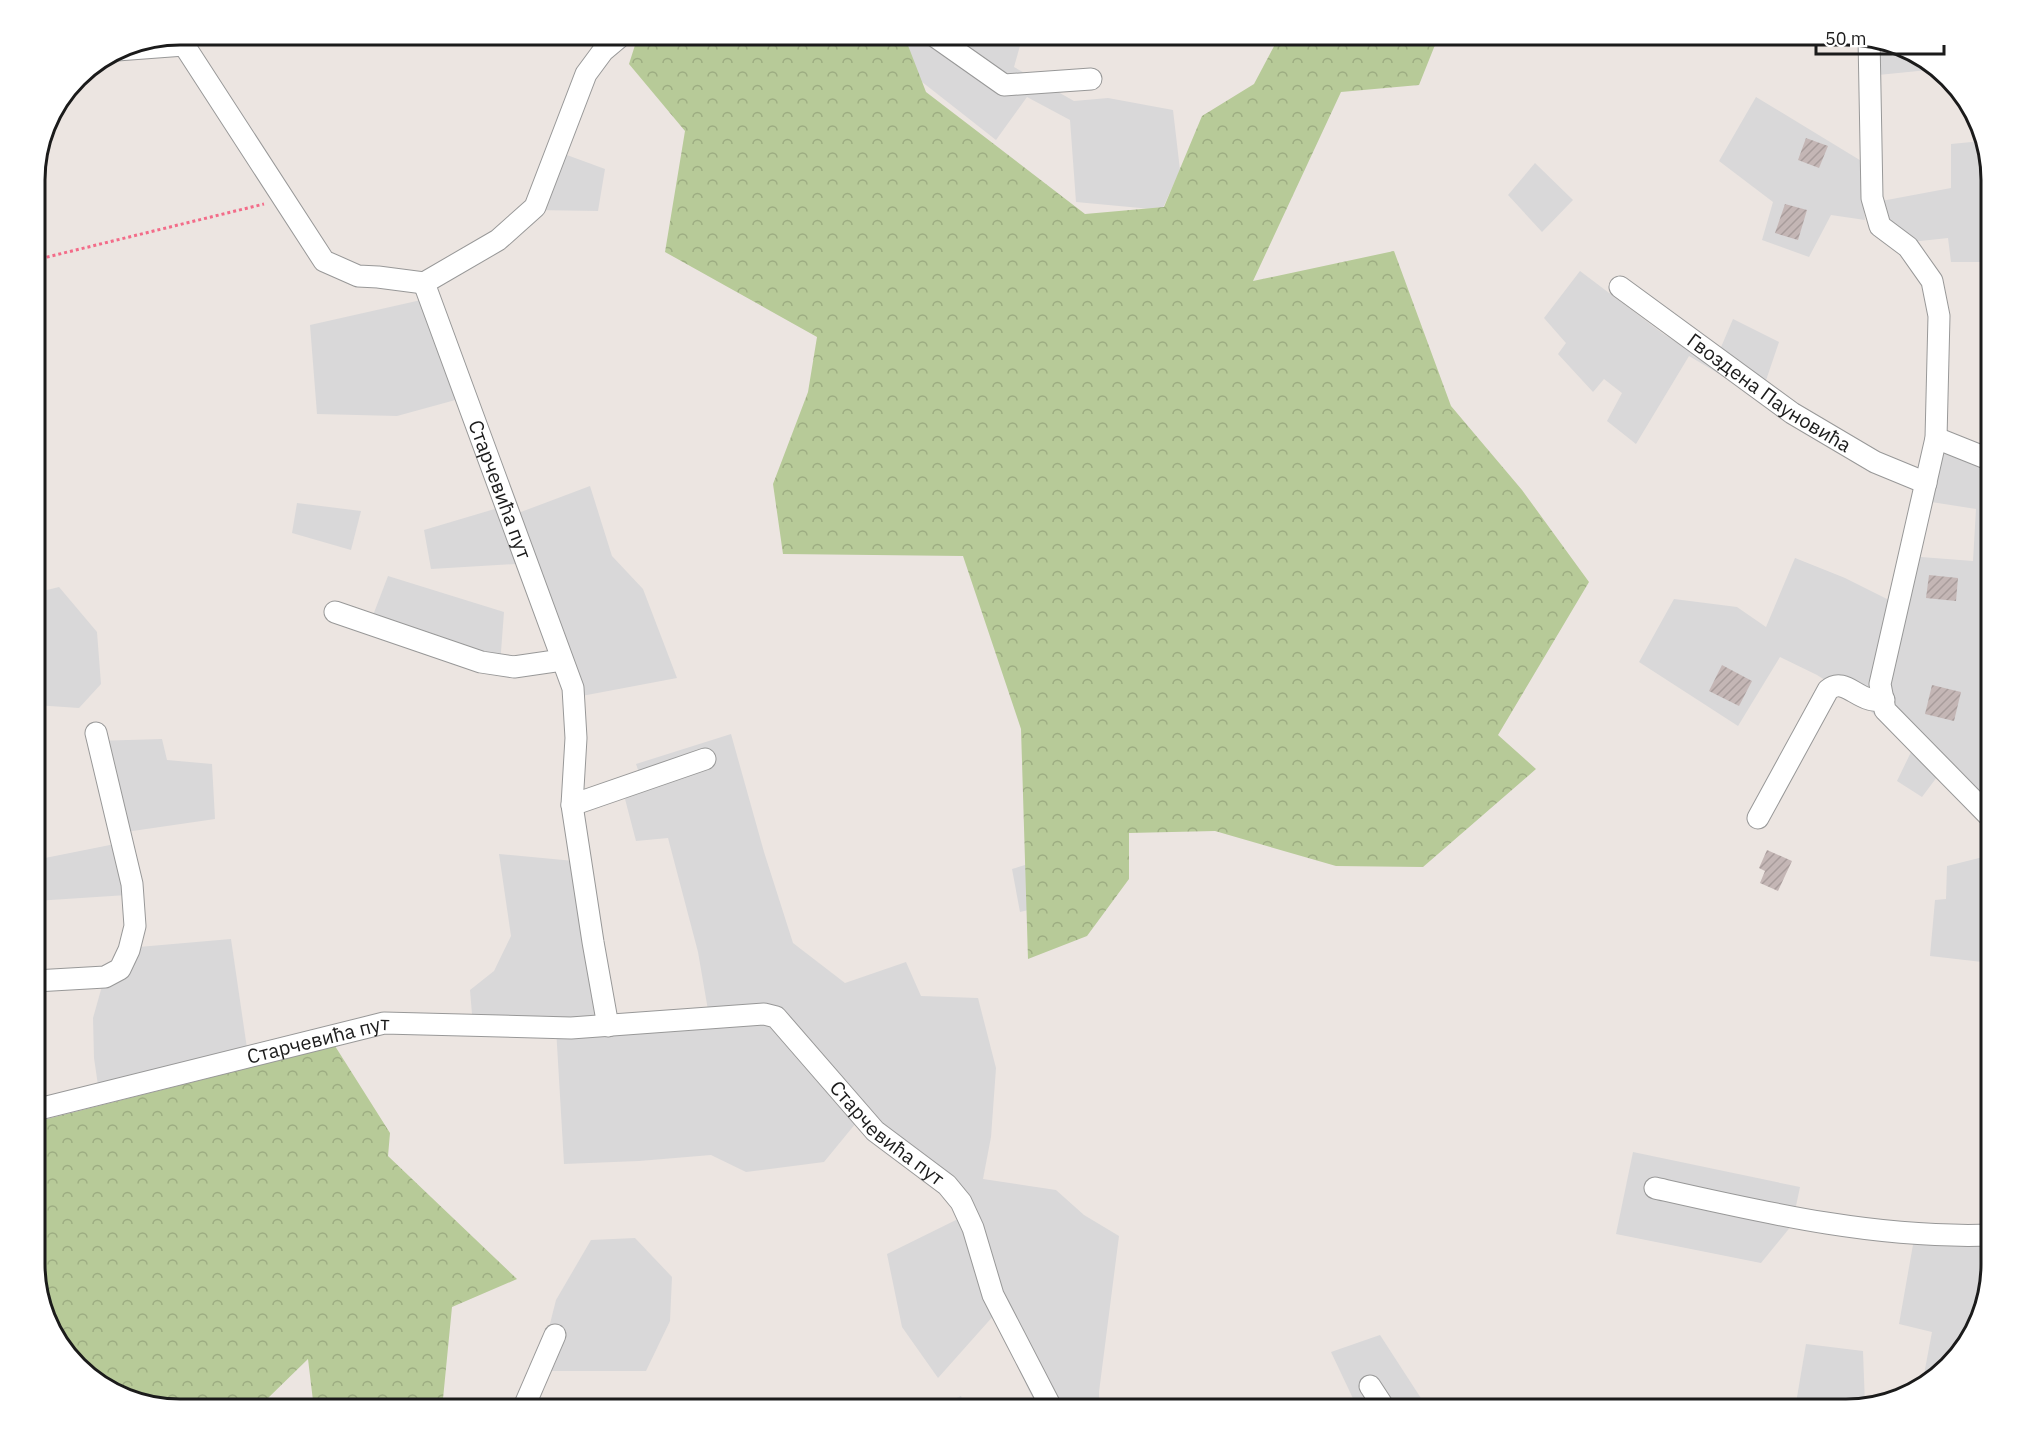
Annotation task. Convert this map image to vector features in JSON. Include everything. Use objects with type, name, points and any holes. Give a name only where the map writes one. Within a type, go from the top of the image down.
[{"type":"street","points":[[187,45],[324,261],[358,276],[424,283],[498,240],[535,207],[586,74],[610,45]]},
{"type":"street","points":[[948,45],[1004,85],[1090,79]]},
{"type":"street","points":[[1869,48],[1872,198],[1880,226],[1908,247],[1932,281],[1939,316],[1936,438],[1881,684],[1886,710],[1981,807]]},
{"type":"street","name":"Старчевића пут","points":[[424,283],[573,688],[576,738],[572,805],[608,1026]]},
{"type":"street","name":"Гвоздена Пауновића","points":[[1620,287],[1792,413],[1875,462],[1926,483]]},
{"type":"street","points":[[1936,438],[1981,456]]},
{"type":"street","points":[[335,612],[481,662],[514,668],[562,660]]},
{"type":"street","points":[[1758,818],[1831,687],[1843,685],[1871,700],[1884,700]]},
{"type":"street","points":[[45,980],[105,977],[120,969],[129,950],[135,926],[132,884],[96,733]]},
{"type":"street","points":[[572,805],[705,759]]},
{"type":"street","name":"Старчевића пут","points":[[45,1108],[384,1023],[571,1028],[765,1014],[776,1017],[875,1131],[947,1185],[961,1202],[973,1228],[993,1295],[1046,1399]]},
{"type":"street","points":[[1655,1188],[1773,1215],[1825,1224],[1924,1234],[1981,1235]]},
{"type":"street","points":[[528,1399],[555,1335]]},
{"type":"street","points":[[1370,1386],[1379,1399]]},
{"type":"path","points":[[45,258],[284,200]]},
{"type":"shaded area","points":[[646,45],[709,45],[720,57],[684,86]]},
{"type":"shaded area","points":[[909,45],[1020,45],[1014,67],[1074,101],[1108,98],[1173,110],[1180,170],[1162,210],[1076,202],[1070,120],[1027,97],[996,140],[903,67]]},
{"type":"shaded area","points":[[1863,47],[1889,52],[1924,70],[1868,76]]},
{"type":"shaded area","points":[[1756,97],[1863,162],[1862,187],[1865,220],[1831,215],[1809,257],[1762,240],[1773,202],[1719,161]]},
{"type":"shaded area","points":[[1975,142],[1981,180],[1981,262],[1951,262],[1948,238],[1902,243],[1876,202],[1951,188],[1951,144]]},
{"type":"shaded area","points":[[556,151],[605,169],[598,211],[534,210]]},
{"type":"shaded area","points":[[1535,163],[1573,200],[1542,232],[1508,195]]},
{"type":"shaded area","points":[[1580,271],[1662,333],[1713,366],[1733,319],[1779,342],[1760,398],[1689,356],[1636,444],[1607,421],[1622,393],[1604,379],[1593,392],[1558,354],[1566,343],[1544,318]]},
{"type":"shaded area","points":[[430,298],[459,399],[397,416],[317,414],[310,325]]},
{"type":"shaded area","points":[[1935,448],[1981,466],[1981,816],[1940,773],[1922,797],[1897,781],[1912,750],[1863,704],[1817,675],[1780,657],[1738,726],[1639,662],[1674,599],[1737,607],[1766,627],[1795,558],[1845,578],[1891,601],[1908,556],[1973,561],[1976,509],[1925,501]]},
{"type":"shaded area","points":[[590,486],[612,556],[643,589],[677,678],[571,698],[505,518]]},
{"type":"shaded area","points":[[297,503],[361,511],[351,550],[292,533]]},
{"type":"shaded area","points":[[498,508],[516,564],[431,569],[424,530]]},
{"type":"shaded area","points":[[388,576],[504,612],[500,665],[367,631]]},
{"type":"shaded area","points":[[59,587],[97,632],[101,684],[79,708],[45,706],[45,590]]},
{"type":"shaded area","points":[[731,734],[764,852],[793,943],[845,983],[906,962],[921,996],[978,998],[996,1068],[991,1137],[983,1179],[1056,1190],[1084,1215],[1119,1236],[1099,1399],[1033,1399],[995,1314],[938,1378],[902,1327],[887,1254],[962,1217],[944,1188],[856,1123],[824,1162],[746,1172],[711,1155],[564,1164],[556,1028],[709,1016],[698,952],[668,838],[636,841],[625,799],[644,787],[636,764]]},
{"type":"shaded area","points":[[162,739],[167,760],[212,764],[215,819],[112,834],[94,741]]},
{"type":"shaded area","points":[[115,844],[127,895],[45,900],[45,858]]},
{"type":"shaded area","points":[[499,854],[574,861],[601,1022],[473,1026],[470,990],[494,971],[511,936]]},
{"type":"shaded area","points":[[1981,858],[1981,962],[1930,956],[1935,900],[1946,899],[1947,866]]},
{"type":"shaded area","points":[[1041,860],[1057,903],[1020,912],[1012,869]]},
{"type":"shaded area","points":[[231,939],[249,1062],[99,1092],[94,1058],[93,1018],[102,986],[127,948]]},
{"type":"shaded area","points":[[1633,1152],[1800,1187],[1792,1225],[1761,1263],[1616,1234]]},
{"type":"shaded area","points":[[635,1238],[672,1277],[670,1321],[646,1371],[538,1371],[556,1300],[591,1240]]},
{"type":"shaded area","points":[[1981,1238],[1980,1281],[1974,1307],[1953,1346],[1924,1374],[1932,1332],[1899,1324],[1914,1239]]},
{"type":"shaded area","points":[[1380,1335],[1422,1399],[1353,1399],[1331,1352]]},
{"type":"shaded area","points":[[1806,1344],[1863,1351],[1865,1398],[1797,1399]]},
{"type":"green space","points":[[635,45],[908,45],[926,92],[1085,214],[1164,207],[1202,116],[1254,84],[1275,45],[1435,45],[1419,85],[1341,92],[1253,281],[1394,251],[1451,406],[1522,490],[1589,582],[1498,735],[1536,769],[1423,867],[1336,866],[1215,831],[1129,833],[1129,879],[1087,936],[1028,959],[1021,729],[963,556],[783,554],[773,484],[808,392],[817,337],[665,252],[685,131],[629,64]]},
{"type":"green space","points":[[335,1046],[390,1133],[388,1156],[517,1279],[452,1307],[443,1399],[313,1399],[308,1359],[267,1399],[180,1399],[137,1392],[105,1376],[79,1353],[63,1331],[52,1307],[45,1272],[45,1119]]},
{"type":"building","points":[[1806,138],[1828,146],[1819,168],[1798,160]]},
{"type":"building","points":[[1785,204],[1807,210],[1798,240],[1775,233]]},
{"type":"building","points":[[1929,575],[1958,578],[1956,601],[1926,598]]},
{"type":"building","points":[[1722,665],[1752,681],[1739,706],[1709,691]]},
{"type":"building","points":[[1932,685],[1961,692],[1954,721],[1925,714]]},
{"type":"building","points":[[1767,850],[1792,861],[1778,891],[1760,883],[1765,871],[1759,868]]}]
